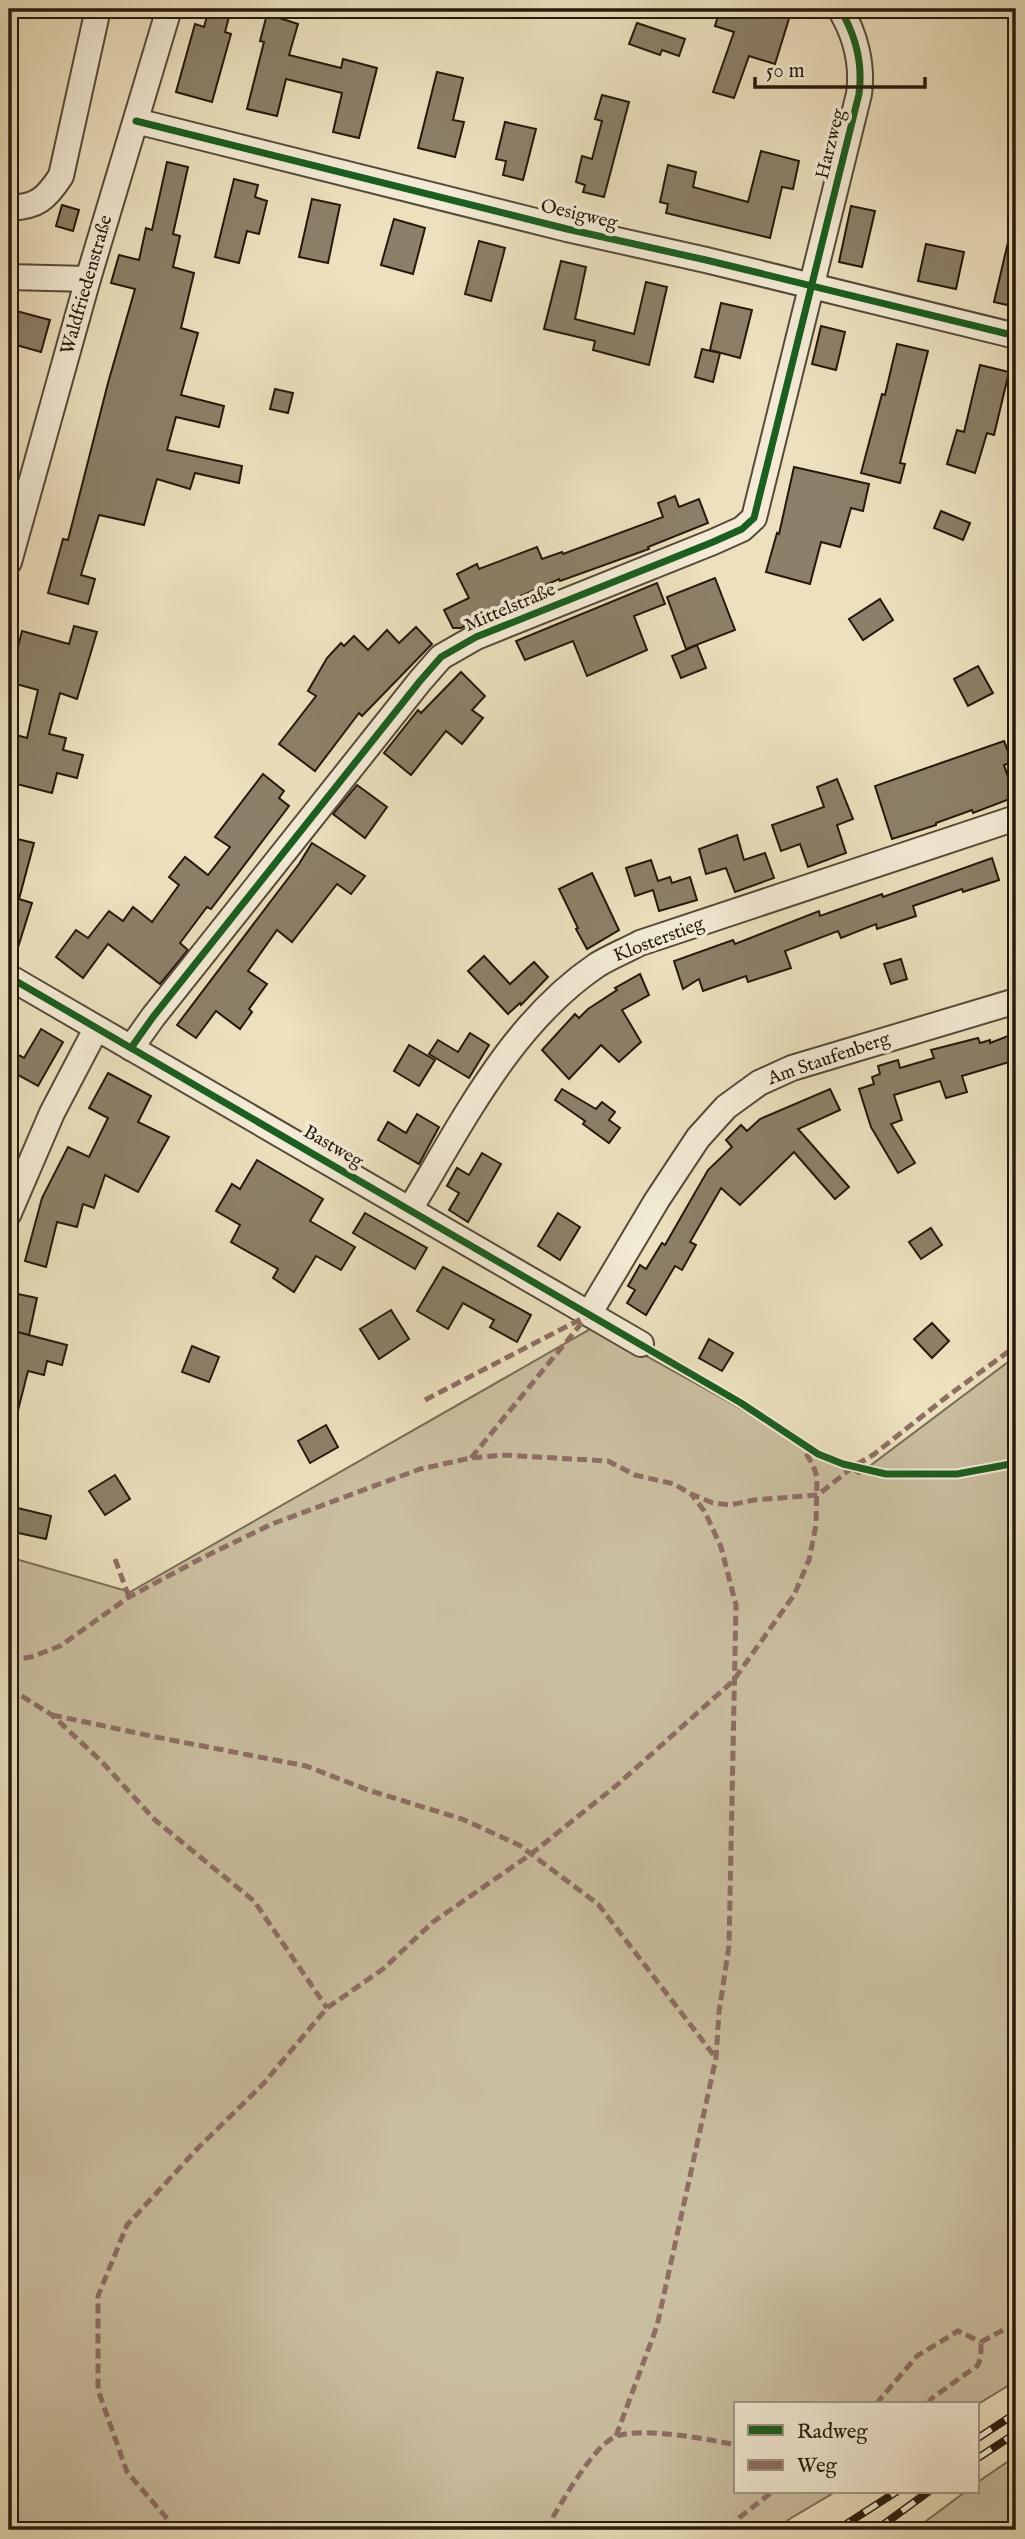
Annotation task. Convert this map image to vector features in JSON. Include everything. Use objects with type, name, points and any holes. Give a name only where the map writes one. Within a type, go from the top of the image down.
[{"type":"street","points":[[9,208],[29,207],[49,194],[61,176],[98,9]]},
{"type":"street","name":"Waldfriedenstraße","points":[[9,562],[88,279],[169,9]]},
{"type":"street","name":"Harzweg","points":[[810,287],[862,76],[859,55],[847,21],[839,9]]},
{"type":"street","name":"Oesigweg","points":[[136,121],[473,206],[1016,337]]},
{"type":"street","points":[[9,277],[88,279]]},
{"type":"street","name":"Mittelstraße","points":[[131,1048],[441,657],[476,637],[713,542],[742,529],[754,518],[810,287]]},
{"type":"street","name":"Klosterstieg","points":[[410,1209],[509,1049],[533,1020],[565,989],[598,964],[639,943],[1016,818]]},
{"type":"street","name":"Bastweg","points":[[9,977],[641,1344]]},
{"type":"street","name":"Am Staufenberg","points":[[589,1314],[678,1167],[698,1138],[726,1107],[759,1083],[792,1068],[1016,1001]]},
{"type":"street","points":[[9,1213],[52,1113],[96,1029]]},
{"type":"shaded area","points":[[594,1327],[859,1474],[1016,1356],[1016,2381],[979,2403],[734,2402],[734,2494],[832,2494],[788,2520],[778,2530],[9,2530],[9,1557],[130,1592]]},
{"type":"shaded area","points":[[1016,2456],[1016,2530],[914,2530],[962,2494],[979,2494],[979,2481]]},
{"type":"building","points":[[209,9],[231,9],[225,32],[231,34],[212,102],[176,92],[195,24],[204,27]]},
{"type":"building","points":[[720,9],[792,9],[775,64],[749,56],[734,98],[713,92],[734,32],[715,26]]},
{"type":"building","points":[[267,14],[298,24],[289,55],[341,68],[343,59],[377,68],[359,138],[333,132],[342,93],[286,79],[277,116],[247,109],[264,42],[260,41]]},
{"type":"building","points":[[637,23],[685,39],[679,56],[662,50],[660,55],[629,44]]},
{"type":"building","points":[[437,72],[463,78],[453,120],[464,122],[455,157],[418,148]]},
{"type":"building","points":[[602,95],[629,102],[604,197],[583,192],[585,185],[576,182],[582,156],[592,159],[602,121],[595,119]]},
{"type":"building","points":[[505,122],[536,129],[523,180],[503,175],[506,161],[496,159]]},
{"type":"building","points":[[761,151],[799,161],[793,189],[782,187],[770,238],[666,213],[668,204],[660,202],[668,165],[696,172],[693,187],[748,202]]},
{"type":"building","points":[[167,162],[188,167],[173,234],[180,236],[173,267],[194,273],[181,328],[198,333],[181,395],[224,406],[219,427],[176,417],[167,450],[242,466],[239,483],[195,473],[190,489],[157,479],[144,525],[99,515],[81,575],[95,579],[88,604],[48,593],[63,539],[68,540],[135,289],[111,283],[119,255],[139,260],[146,228],[152,230]]},
{"type":"building","points":[[234,179],[258,185],[255,197],[267,201],[259,234],[247,231],[239,263],[215,257]]},
{"type":"building","points":[[312,199],[340,205],[328,263],[299,257]]},
{"type":"building","points":[[62,205],[79,210],[73,231],[56,226]]},
{"type":"building","points":[[851,206],[875,211],[862,267],[839,262]]},
{"type":"building","points":[[394,219],[425,228],[413,274],[381,265]]},
{"type":"building","points":[[1009,238],[1016,239],[1016,307],[994,302]]},
{"type":"building","points":[[479,241],[505,248],[491,301],[465,294]]},
{"type":"building","points":[[926,244],[964,252],[956,289],[918,281]]},
{"type":"building","points":[[561,261],[586,267],[575,319],[634,334],[646,282],[667,287],[649,365],[593,350],[595,341],[544,329]]},
{"type":"building","points":[[721,303],[752,310],[740,358],[710,350]]},
{"type":"building","points":[[9,309],[50,320],[41,352],[9,343]]},
{"type":"building","points":[[821,326],[845,332],[836,370],[812,364]]},
{"type":"building","points":[[897,344],[928,351],[900,463],[905,464],[900,483],[861,473],[882,394],[885,395]]},
{"type":"building","points":[[702,349],[720,353],[713,382],[695,377]]},
{"type":"building","points":[[980,365],[1009,372],[994,435],[987,433],[975,473],[947,464],[957,430],[964,432]]},
{"type":"building","points":[[275,389],[293,393],[288,413],[270,409]]},
{"type":"building","points":[[794,467],[869,484],[863,511],[851,508],[840,547],[821,542],[810,584],[766,572],[777,533],[779,534]]},
{"type":"building","points":[[675,496],[679,507],[699,499],[708,523],[648,547],[649,549],[560,581],[559,579],[498,606],[499,609],[461,628],[453,628],[444,610],[469,598],[457,574],[477,564],[479,569],[537,547],[542,559],[562,552],[563,554],[663,517],[658,503]]},
{"type":"building","points":[[941,511],[970,523],[963,540],[934,528]]},
{"type":"building","points":[[715,578],[735,630],[686,649],[667,597]]},
{"type":"building","points":[[657,583],[665,604],[634,616],[647,650],[587,676],[573,641],[525,660],[516,641]]},
{"type":"building","points":[[880,599],[893,620],[863,640],[849,619]]},
{"type":"building","points":[[74,626],[97,632],[77,699],[60,693],[49,734],[66,738],[63,750],[83,755],[77,778],[57,773],[52,793],[9,782],[9,733],[27,738],[38,690],[9,682],[22,631],[69,644]]},
{"type":"building","points":[[416,627],[432,644],[362,716],[359,713],[315,771],[279,744],[316,696],[308,691],[327,658],[341,643],[344,646],[354,636],[368,650],[387,630],[399,643]]},
{"type":"building","points":[[697,645],[706,668],[681,678],[672,656]]},
{"type":"building","points":[[978,666],[993,693],[968,706],[954,679]]},
{"type":"building","points":[[461,672],[485,696],[472,710],[483,718],[462,744],[446,731],[411,775],[384,753],[418,710],[421,713]]},
{"type":"building","points":[[1004,741],[1012,762],[1004,765],[1015,797],[892,839],[875,786]]},
{"type":"building","points":[[263,774],[284,791],[279,798],[289,806],[211,909],[207,907],[180,943],[188,950],[160,984],[108,944],[83,978],[56,957],[76,930],[88,938],[109,911],[123,921],[133,907],[152,922],[179,885],[169,877],[185,857],[208,875],[230,847],[215,837]]},
{"type":"building","points":[[837,779],[853,819],[837,825],[846,853],[808,867],[800,844],[781,851],[772,825],[824,807],[817,787]]},
{"type":"building","points":[[357,785],[387,807],[365,838],[333,814]]},
{"type":"building","points":[[737,835],[744,860],[765,853],[774,878],[735,892],[726,868],[706,874],[699,849]]},
{"type":"building","points":[[9,837],[34,843],[19,899],[32,903],[13,963],[9,962]]},
{"type":"building","points":[[312,843],[365,876],[351,894],[337,884],[292,942],[277,930],[248,971],[267,984],[249,1009],[252,1012],[240,1029],[216,1011],[196,1038],[177,1025]]},
{"type":"building","points":[[992,858],[999,880],[913,906],[916,916],[877,929],[876,924],[841,938],[838,931],[785,951],[791,968],[748,982],[746,976],[703,991],[699,979],[683,989],[674,961],[733,940],[735,944],[819,911],[820,916],[882,894],[883,897]]},
{"type":"building","points":[[651,860],[658,881],[670,877],[672,883],[690,877],[697,900],[659,911],[653,890],[635,896],[626,868]]},
{"type":"building","points":[[592,873],[619,930],[587,949],[559,889]]},
{"type":"building","points":[[484,956],[510,984],[534,962],[548,977],[521,1005],[520,1003],[508,1014],[468,971]]},
{"type":"building","points":[[901,959],[907,979],[891,984],[884,964]]},
{"type":"building","points":[[640,974],[649,995],[622,1010],[641,1042],[619,1062],[601,1045],[569,1079],[542,1050],[575,1014],[579,1018],[617,990],[615,988]]},
{"type":"building","points":[[41,1029],[63,1042],[38,1086],[9,1070],[9,1050],[24,1058]]},
{"type":"building","points":[[470,1033],[489,1045],[469,1078],[429,1054],[438,1040],[458,1052]]},
{"type":"building","points":[[1016,1033],[1016,1060],[962,1076],[967,1092],[946,1098],[940,1081],[894,1095],[902,1120],[891,1124],[915,1163],[898,1173],[871,1127],[859,1089],[874,1084],[872,1077],[880,1074],[878,1066],[898,1060],[900,1068],[934,1058],[931,1050],[978,1038],[980,1043],[990,1040],[990,1043]]},
{"type":"building","points":[[409,1045],[435,1060],[419,1086],[394,1071]]},
{"type":"building","points":[[108,1073],[151,1096],[138,1122],[169,1137],[138,1192],[105,1175],[94,1208],[83,1204],[77,1227],[57,1222],[46,1267],[25,1261],[42,1198],[68,1147],[89,1157],[108,1118],[89,1108]]},
{"type":"building","points":[[562,1089],[596,1109],[602,1102],[615,1112],[609,1120],[620,1128],[609,1143],[583,1124],[585,1121],[555,1100]]},
{"type":"building","points":[[830,1089],[840,1110],[798,1129],[849,1187],[835,1199],[794,1152],[740,1205],[721,1188],[690,1242],[696,1245],[682,1270],[675,1266],[646,1315],[627,1303],[635,1290],[628,1286],[640,1265],[646,1269],[662,1243],[665,1245],[708,1170],[732,1147],[726,1140],[741,1125],[747,1131],[760,1119]]},
{"type":"building","points":[[417,1114],[439,1127],[419,1164],[378,1140],[388,1122],[406,1133]]},
{"type":"building","points":[[482,1153],[501,1164],[468,1222],[449,1210],[459,1193],[447,1186],[457,1168],[469,1175]]},
{"type":"building","points":[[257,1160],[323,1199],[310,1221],[355,1247],[341,1270],[316,1256],[294,1292],[273,1278],[278,1269],[231,1242],[240,1225],[216,1211],[232,1184],[240,1189]]},
{"type":"building","points":[[365,1213],[427,1248],[415,1269],[353,1233]]},
{"type":"building","points":[[558,1213],[580,1227],[560,1260],[538,1246]]},
{"type":"building","points":[[931,1228],[942,1245],[921,1259],[909,1242]]},
{"type":"building","points":[[443,1267],[531,1315],[517,1342],[490,1327],[494,1320],[463,1303],[448,1329],[417,1311]]},
{"type":"building","points":[[13,1293],[37,1298],[29,1335],[9,1330]]},
{"type":"building","points":[[391,1310],[409,1339],[379,1359],[360,1329]]},
{"type":"building","points":[[932,1323],[949,1341],[932,1358],[914,1339]]},
{"type":"building","points":[[17,1332],[67,1345],[62,1365],[47,1361],[44,1375],[28,1371],[15,1422],[9,1421],[9,1367]]},
{"type":"building","points":[[709,1339],[733,1353],[722,1371],[699,1358]]},
{"type":"building","points":[[192,1346],[219,1357],[209,1382],[182,1372]]},
{"type":"building","points":[[326,1425],[338,1447],[310,1463],[298,1441]]},
{"type":"building","points":[[115,1475],[130,1499],[105,1515],[89,1491]]},
{"type":"building","points":[[9,1506],[51,1516],[46,1539],[9,1531]]},
{"type":"railway","points":[[979,2437],[1016,2413]]},
{"type":"railway","points":[[979,2457],[1016,2433]]},
{"type":"railway","points":[[837,2530],[893,2494]]},
{"type":"railway","points":[[876,2530],[925,2494]]},
{"type":"marked path","points":[[471,1458],[589,1314]]},
{"type":"marked path","points":[[425,1400],[583,1318]]},
{"type":"marked path","points":[[9,1661],[31,1657],[60,1646],[129,1597],[272,1524],[420,1469],[471,1458],[502,1455],[608,1461],[635,1475],[674,1484],[713,1503],[730,1505],[754,1500],[818,1495],[1016,1346]]},
{"type":"marked path","points":[[177,2530],[127,2472],[98,2390],[98,2296],[127,2225],[198,2148],[263,2084],[327,2008],[383,1969],[433,1922],[531,1854],[617,1785],[733,1681],[794,1595],[809,1560],[816,1525],[817,1477],[804,1450]]},
{"type":"marked path","points":[[616,2436],[657,2326],[716,2058],[719,2012],[729,1946],[736,1605],[721,1547],[705,1512],[692,1495]]},
{"type":"marked path","points":[[115,1559],[129,1597]]},
{"type":"marked path","points":[[9,1688],[52,1715],[102,1762],[155,1820],[254,1901],[327,2008]]},
{"type":"marked path","points":[[52,1715],[306,1766],[368,1790],[462,1819],[519,1845],[598,1904],[716,2058]]},
{"type":"marked path","points":[[981,2342],[1016,2323]]},
{"type":"marked path","points":[[878,2402],[917,2356],[958,2331],[981,2342]]},
{"type":"marked path","points":[[929,2402],[978,2365],[981,2342]]},
{"type":"marked path","points":[[545,2530],[587,2463],[608,2441],[617,2436],[659,2433],[734,2445]]},
{"type":"marked path","points":[[730,2530],[740,2517],[769,2494]]},
{"type":"marked path","points":[[999,2530],[1016,2516]]},
{"type":"cycle path","points":[[131,1048],[441,657],[476,637],[713,542],[742,529],[754,518],[859,94],[857,50],[840,9]]},
{"type":"cycle path","points":[[136,121],[567,229],[1016,336]]},
{"type":"cycle path","points":[[9,977],[741,1403],[818,1454],[843,1464],[886,1474],[957,1474],[1016,1463]]}]
